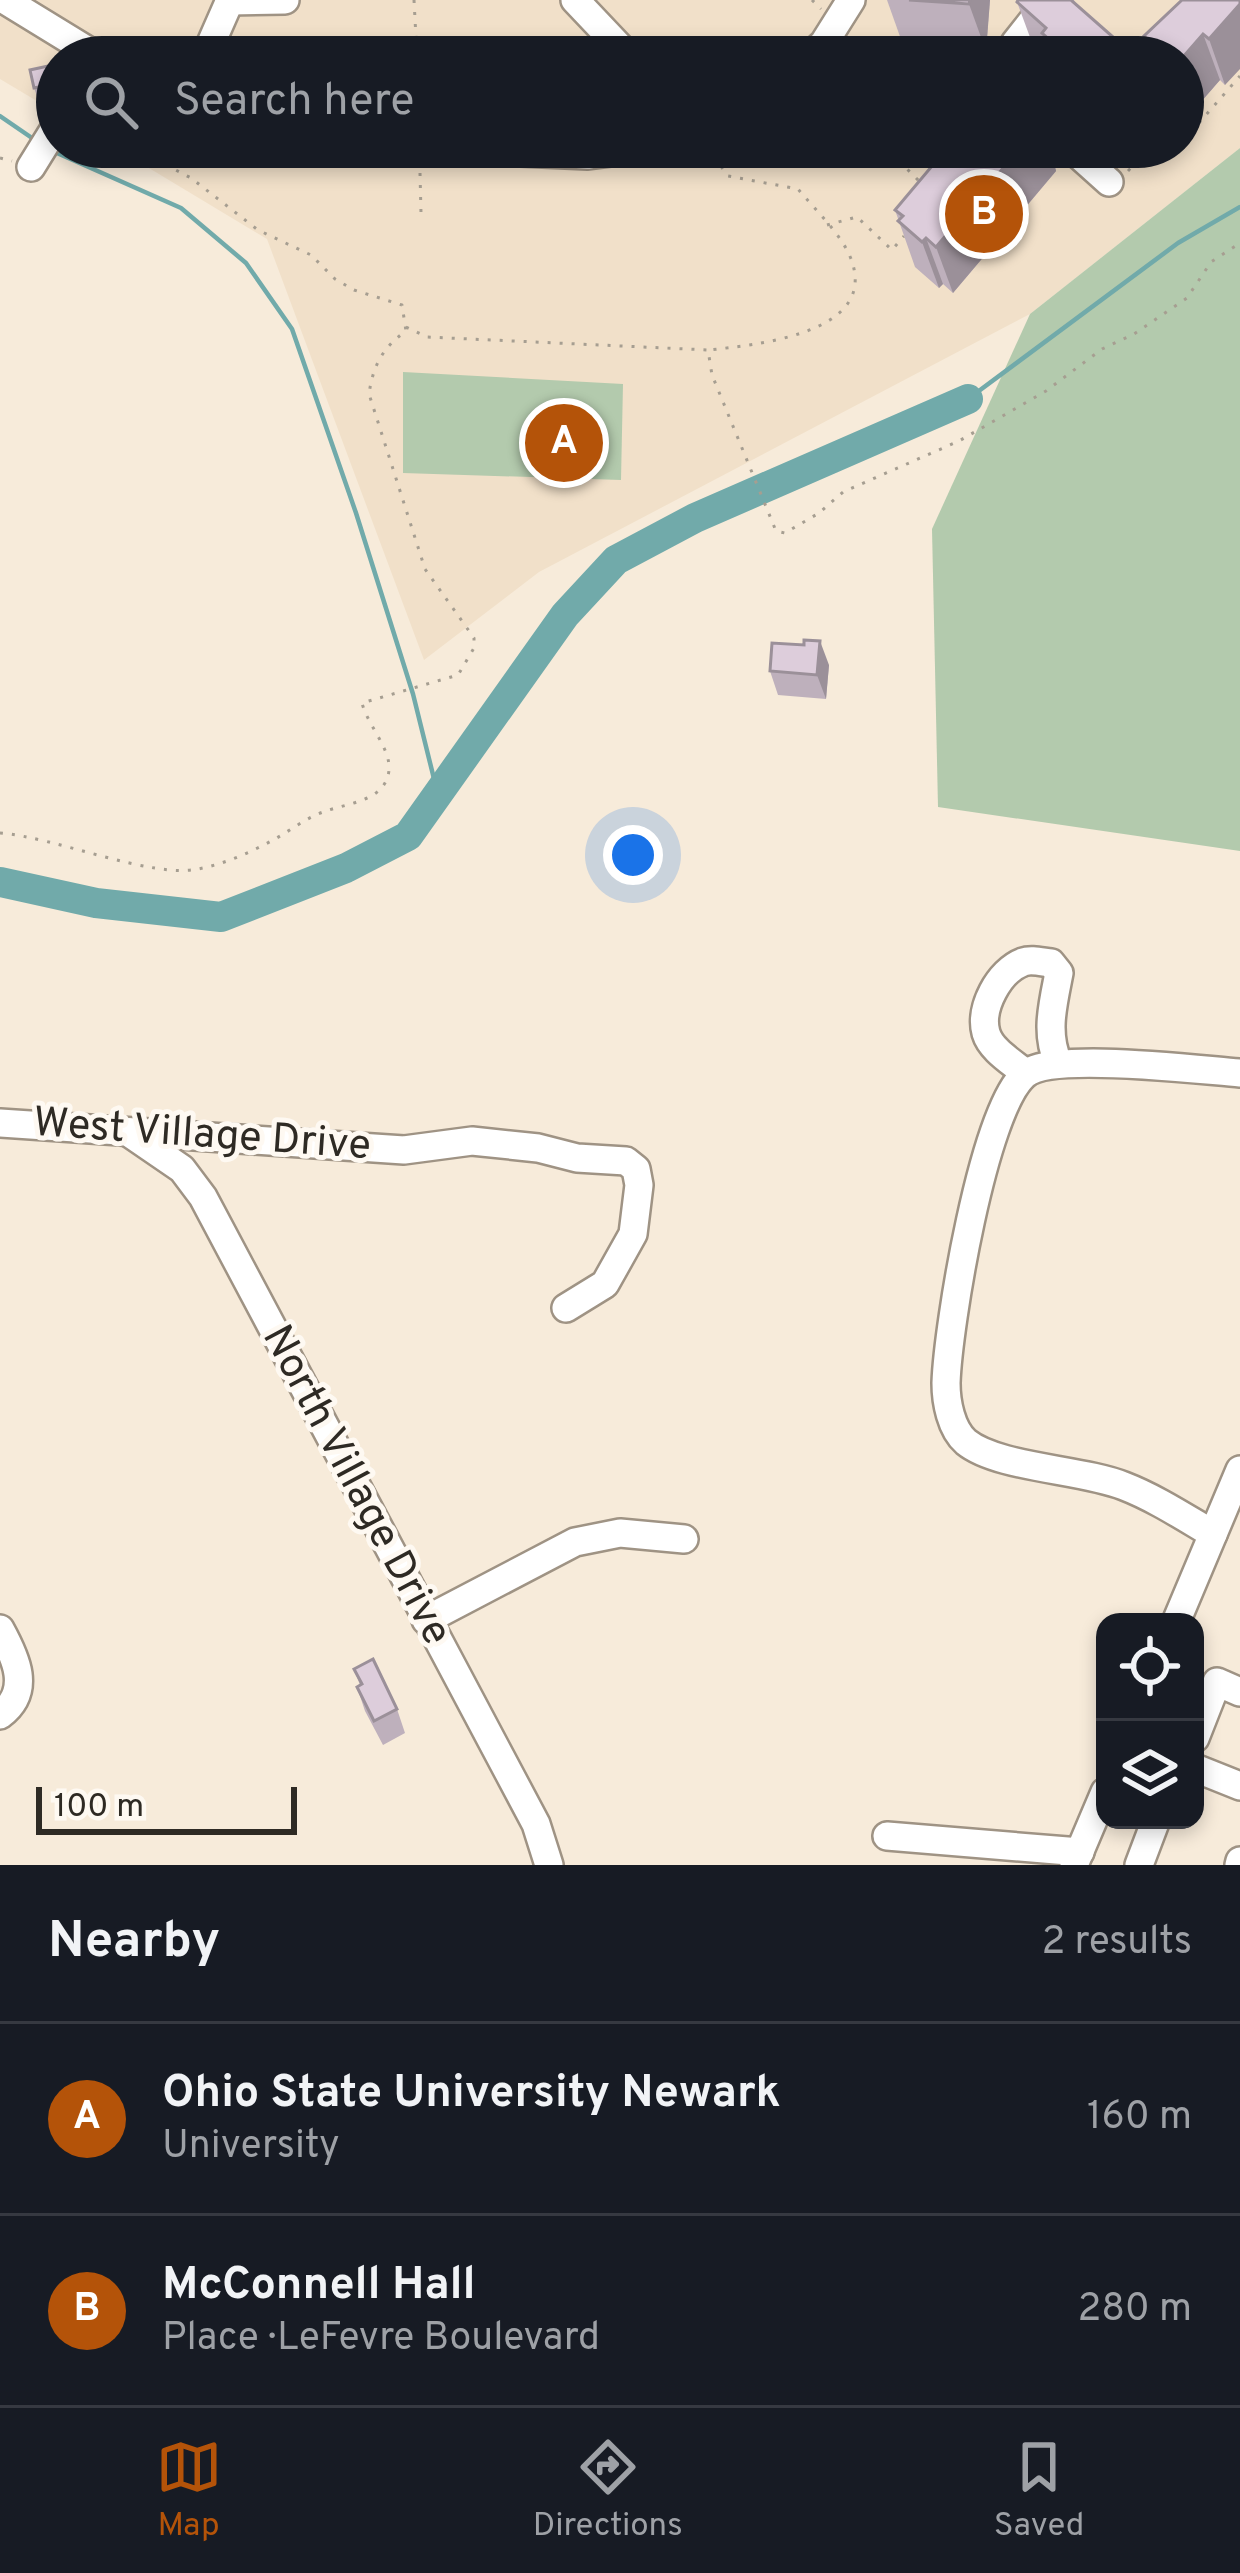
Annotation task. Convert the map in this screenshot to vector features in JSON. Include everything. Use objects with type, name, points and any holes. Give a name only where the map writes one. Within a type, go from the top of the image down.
[{"type":"street","points":[[5,0],[62,36]]},
{"type":"street","points":[[214,36],[230,1],[285,0]]},
{"type":"street","points":[[574,0],[609,36]]},
{"type":"street","points":[[828,36],[851,0]]},
{"type":"street","points":[[1021,36],[1049,0]]},
{"type":"street","points":[[32,167],[36,160]]},
{"type":"street","points":[[1093,168],[1109,182]]},
{"type":"street","points":[[1025,1072],[986,1036],[983,1012],[1007,971],[1026,960],[1051,963],[1059,973],[1050,1022],[1051,1046],[1058,1062]]},
{"type":"street","points":[[1213,1534],[1123,1485],[994,1456],[965,1442],[952,1422],[946,1386],[979,1180],[1007,1098],[1025,1072],[1058,1062],[1240,1073]]},
{"type":"street","name":"West Village Drive","points":[[0,1123],[404,1150],[454,1141],[501,1143],[626,1162],[636,1169],[638,1216],[620,1260],[605,1284],[566,1308]]},
{"type":"street","name":"North Village Drive","points":[[128,1132],[182,1169],[203,1197],[536,1824],[549,1865]]},
{"type":"street","points":[[1180,1613],[1240,1470]]},
{"type":"street","points":[[426,1620],[575,1541],[620,1533],[684,1539]]},
{"type":"street","points":[[0,1629],[17,1660],[19,1690],[0,1715]]},
{"type":"street","points":[[1202,1721],[1217,1682],[1240,1692]]},
{"type":"street","points":[[1204,1772],[1240,1786]]},
{"type":"street","points":[[887,1836],[1077,1859],[1096,1814]]},
{"type":"street","points":[[1139,1865],[1153,1829]]},
{"type":"path","points":[[414,0],[416,36]]},
{"type":"path","points":[[849,33],[852,36]]},
{"type":"path","points":[[1204,119],[1240,76]]},
{"type":"path","points":[[1215,79],[1228,91]]},
{"type":"path","points":[[0,832],[173,872],[229,861],[323,812],[364,802],[375,793],[388,777],[389,764],[362,703],[458,675],[474,648],[474,638],[425,568],[369,394],[372,370],[389,343],[406,332],[402,304],[354,290],[335,279],[311,255],[257,230],[172,168]]},
{"type":"path","points":[[420,168],[421,213]]},
{"type":"path","points":[[406,326],[427,337],[708,350],[790,337],[835,317],[847,305],[853,288],[853,265],[827,225],[798,189],[728,176],[722,168]]},
{"type":"path","points":[[905,168],[921,183]]},
{"type":"path","points":[[827,225],[857,217],[892,250],[907,233]]},
{"type":"path","points":[[708,350],[712,375],[776,531],[785,533],[843,492],[959,441],[1046,391],[1102,349],[1134,334],[1187,298],[1211,262],[1240,243]]},
{"type":"shaded area","points":[[0,0],[1240,0],[1240,148],[1030,314],[539,572],[424,660],[267,239],[149,168],[1204,168],[1204,36],[36,36],[36,100],[0,79]]},
{"type":"green space","points":[[1240,148],[1240,851],[938,807],[932,529],[1030,314]]},
{"type":"green space","points":[[403,372],[623,384],[621,480],[403,473]]},
{"type":"building","points":[[909,0],[970,0],[969,4]]},
{"type":"building","points":[[1071,0],[1112,36],[1045,36],[1046,28],[1017,2]]},
{"type":"building","points":[[1182,0],[1240,0],[1209,39],[1203,34],[1144,36]]},
{"type":"building","points":[[930,168],[1003,168],[936,247],[926,238],[922,242],[898,221],[903,216],[895,210]]},
{"type":"building","points":[[804,640],[820,641],[817,675],[770,671],[772,643],[804,645]]},
{"type":"building","points":[[373,1659],[397,1709],[374,1721],[357,1687],[362,1684],[354,1669]]},
{"type":"waterway","points":[[0,116],[32,138]]},
{"type":"waterway","points":[[91,168],[181,208],[246,263],[292,329],[413,694],[438,795]]},
{"type":"waterway","points":[[968,399],[1178,243],[1240,207]]},
{"type":"waterway","points":[[0,882],[96,903],[221,917],[346,868],[408,836],[565,615],[616,560],[695,518],[968,399]]},
{"type":"place","name":"McConnell Hall","points":[[984,214]]},
{"type":"place","name":"Ohio State University Newark","points":[[564,443]]}]
